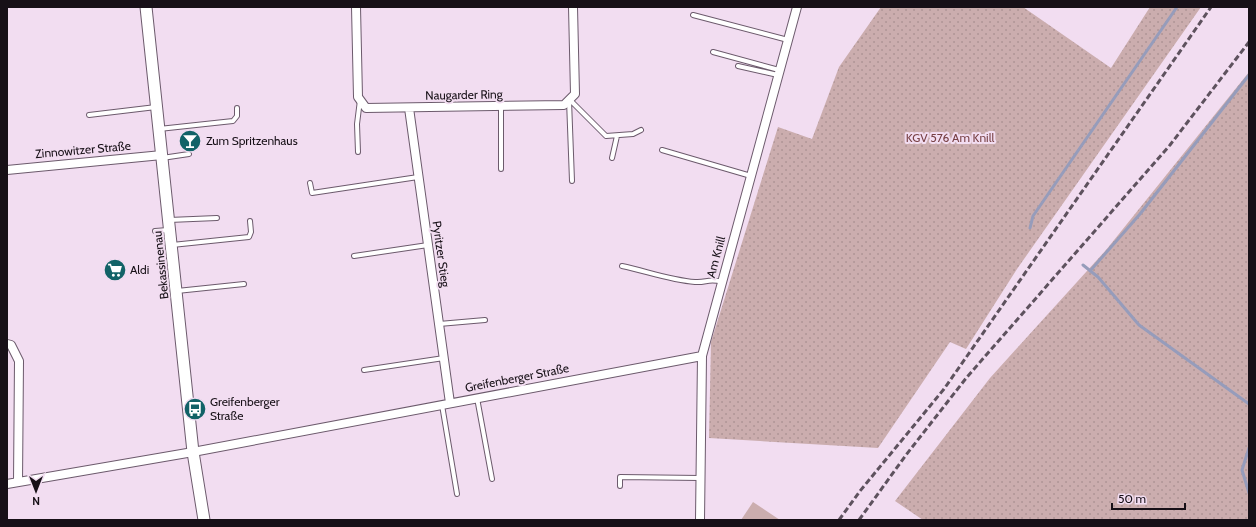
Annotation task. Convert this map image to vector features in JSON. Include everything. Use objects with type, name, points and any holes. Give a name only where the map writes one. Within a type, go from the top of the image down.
[{"type":"street","name":"Bekassinenau","points":[[146,7],[193,452],[204,520]]},
{"type":"street","points":[[356,7],[358,97],[360,100]]},
{"type":"street","points":[[569,100],[575,94],[573,7]]},
{"type":"street","name":"Am Knill","points":[[700,520],[702,356],[797,7]]},
{"type":"street","name":"Naugarder Ring","points":[[360,100],[366,108],[564,105],[569,100]]},
{"type":"street","name":"Pyritzer Stieg","points":[[409,108],[450,403]]},
{"type":"street","name":"Zinnowitzer Straße","points":[[7,170],[162,156]]},
{"type":"street","points":[[7,344],[11,345],[19,361],[18,482]]},
{"type":"street","name":"Greifenberger Straße","points":[[7,484],[193,452],[702,356]]},
{"type":"lane","points":[[693,15],[788,40]]},
{"type":"lane","points":[[713,52],[779,73]]},
{"type":"lane","points":[[738,66],[779,73]]},
{"type":"lane","points":[[358,152],[356,124],[360,100]]},
{"type":"lane","points":[[569,100],[606,136],[633,134],[641,130]]},
{"type":"lane","points":[[569,100],[572,180]]},
{"type":"lane","points":[[501,106],[501,169]]},
{"type":"lane","points":[[89,115],[157,107]]},
{"type":"lane","points":[[159,129],[233,121],[237,116],[237,108]]},
{"type":"lane","points":[[612,158],[617,136]]},
{"type":"lane","points":[[662,150],[751,176]]},
{"type":"lane","points":[[162,156],[190,154]]},
{"type":"lane","points":[[310,183],[312,193],[419,177]]},
{"type":"lane","points":[[155,231],[170,225],[217,218]]},
{"type":"lane","points":[[172,245],[248,237],[251,232],[250,221]]},
{"type":"lane","points":[[354,256],[428,245]]},
{"type":"lane","points":[[622,266],[681,280],[697,282],[712,279],[722,282]]},
{"type":"lane","points":[[176,291],[244,284]]},
{"type":"lane","points":[[439,324],[485,320]]},
{"type":"lane","points":[[364,370],[444,358]]},
{"type":"lane","points":[[477,398],[492,479]]},
{"type":"lane","points":[[442,404],[457,494]]},
{"type":"lane","points":[[620,486],[620,477],[700,478]]},
{"type":"green space","name":"KGV 576 Am Knill","points":[[881,7],[1023,7],[1111,68],[1150,7],[1201,7],[1017,269],[966,349],[950,342],[878,448],[709,438],[711,342],[778,127],[812,139],[839,67]]},
{"type":"green space","points":[[1249,72],[1249,520],[923,520],[895,501],[990,378],[1106,250]]},
{"type":"green space","points":[[753,502],[780,520],[741,520]]},
{"type":"waterway","points":[[1030,228],[1033,216],[1177,7]]},
{"type":"waterway","points":[[1090,271],[1140,214],[1249,75]]},
{"type":"waterway","points":[[1083,265],[1098,277],[1139,325],[1249,404]]},
{"type":"waterway","points":[[1249,448],[1242,470],[1249,493]]},
{"type":"railway","points":[[839,520],[860,491],[944,389],[1211,7]]},
{"type":"railway","points":[[859,520],[906,455],[967,377],[1170,145],[1249,42]]},
{"type":"place","name":"Zum Spritzenhaus","points":[[190,141]]},
{"type":"place","name":"Aldi","points":[[115,270]]},
{"type":"place","name":"Greifenberger Straße","points":[[195,409]]}]
